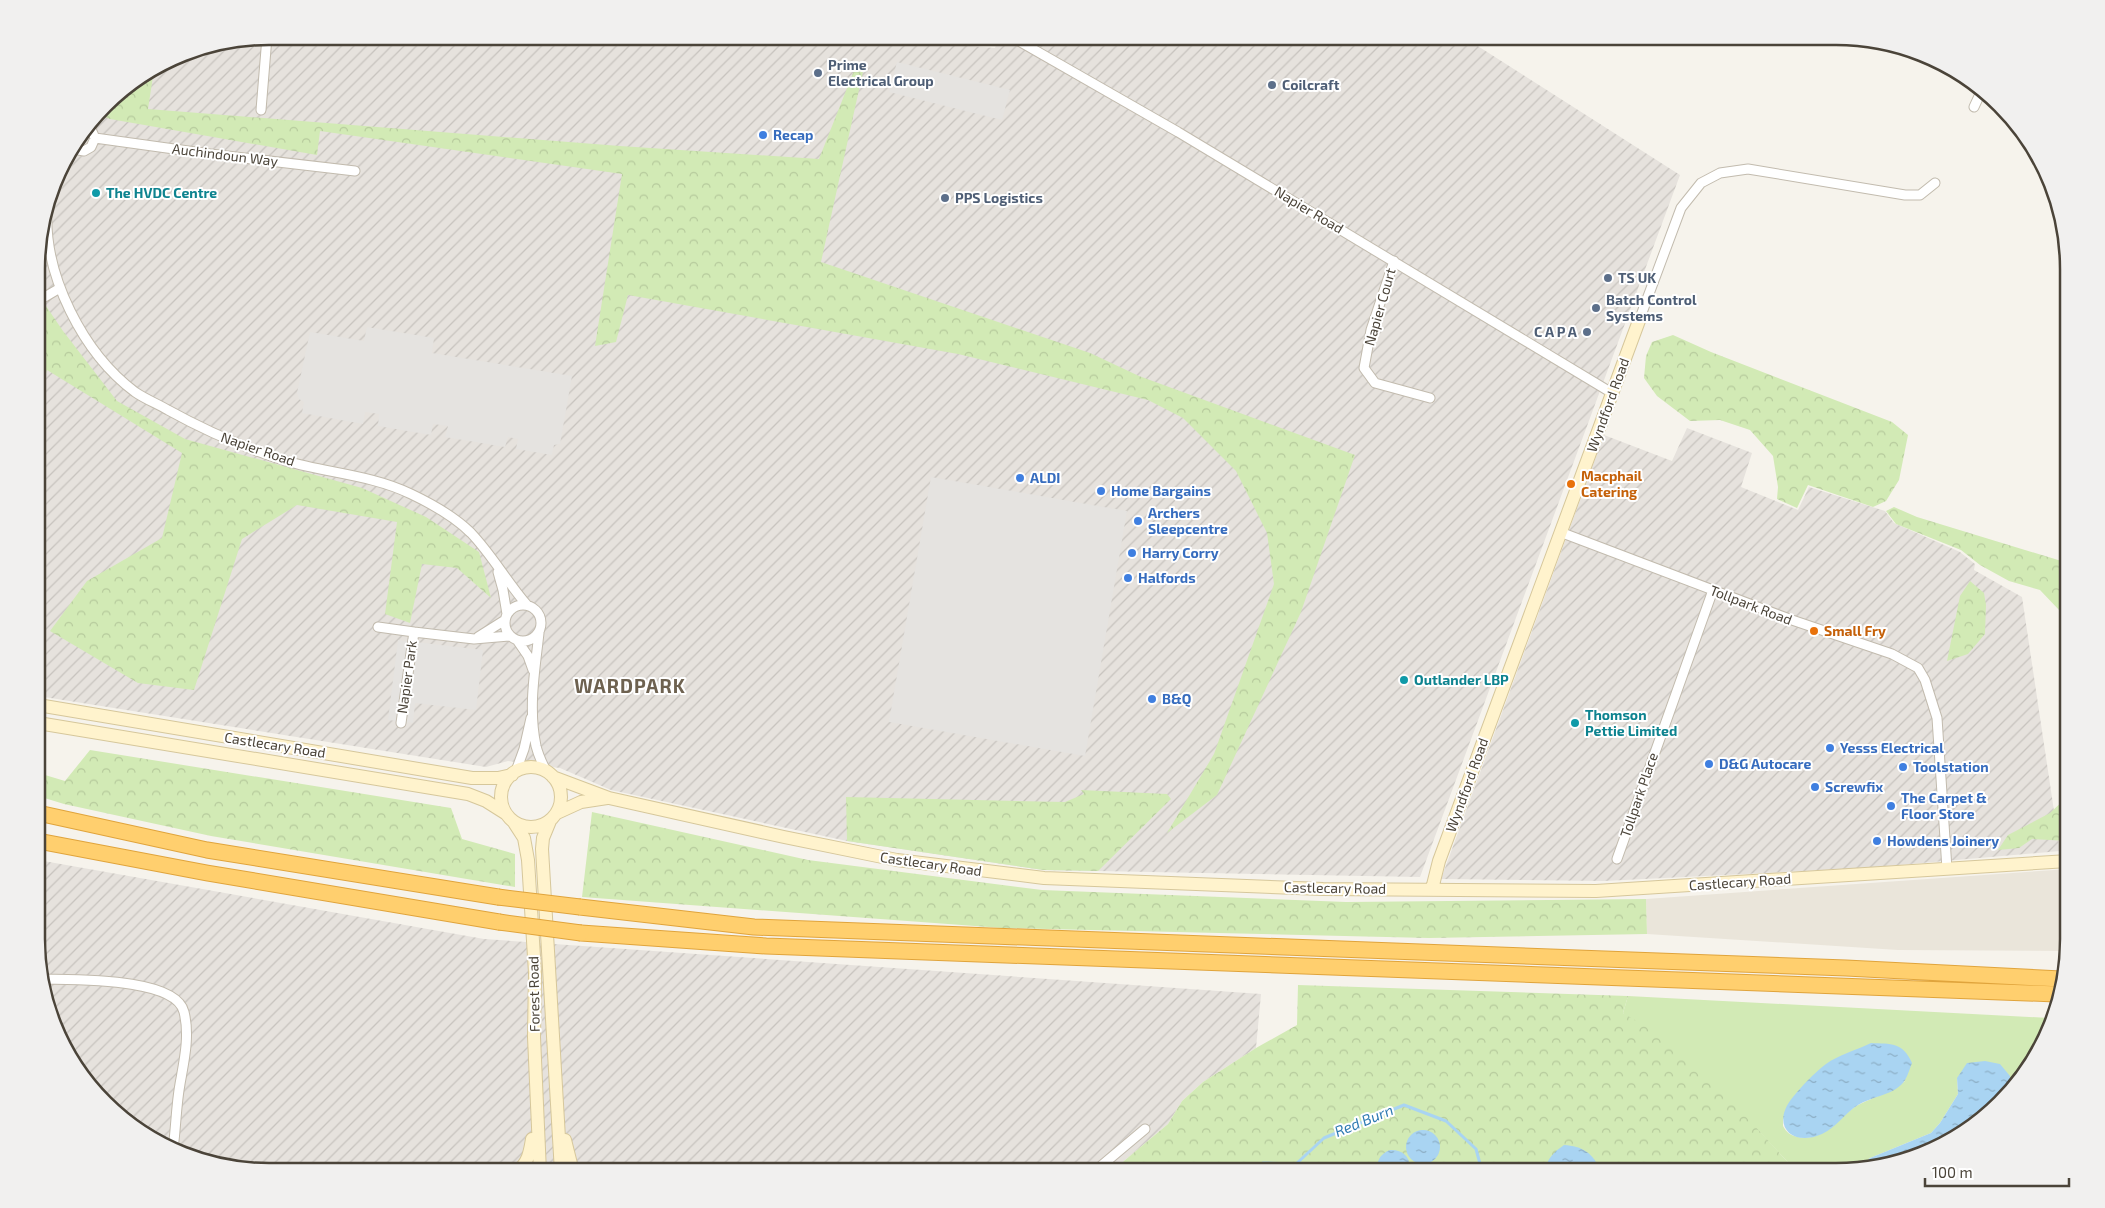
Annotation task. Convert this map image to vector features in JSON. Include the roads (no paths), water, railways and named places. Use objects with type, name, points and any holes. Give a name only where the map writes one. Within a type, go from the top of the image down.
[{"type":"highway","points":[[45,815],[207,850],[498,897],[754,927],[1846,968],[2057,979]]},
{"type":"highway","points":[[45,842],[208,873],[499,922],[580,932],[766,946],[2053,994]]},
{"type":"main road","name":"Wyndford Road","points":[[1432,889],[1439,861],[1640,318]]},
{"type":"main road","name":"Castlecary Road","points":[[45,707],[472,778],[498,778],[514,773]]},
{"type":"main road","name":"Castlecary Road","points":[[45,724],[468,794],[486,801],[509,817]]},
{"type":"main road","points":[[533,768],[549,774],[560,791],[560,805],[553,817],[541,826],[524,826],[509,817],[501,795],[504,784],[514,773],[533,768]]},
{"type":"main road","name":"Castlecary Road","points":[[549,774],[609,798],[897,860],[1044,878],[1324,889],[1596,891],[2060,862]]},
{"type":"main road","name":"Castlecary Road","points":[[553,817],[580,802],[609,798]]},
{"type":"main road","name":"Forest Road","points":[[509,817],[524,838],[528,860],[535,973],[536,1104],[539,1163]]},
{"type":"main road","name":"Forest Road","points":[[553,817],[543,838],[542,849],[560,1163]]},
{"type":"main road","points":[[524,1163],[530,1154],[536,1104]]},
{"type":"main road","points":[[557,1106],[571,1163]]},
{"type":"main road","points":[[558,1163],[560,1157]]},
{"type":"street","points":[[261,110],[266,45]]},
{"type":"street","name":"Napier Road","points":[[1026,45],[1170,127],[1612,393]]},
{"type":"street","points":[[1974,107],[1979,96]]},
{"type":"street","points":[[78,151],[88,150],[94,138],[92,131]]},
{"type":"street","name":"Auchindoun Way","points":[[94,138],[355,171]]},
{"type":"street","name":"Wyndford Road","points":[[1640,318],[1681,208],[1701,183],[1720,173],[1748,169],[1905,195],[1920,195],[1935,183]]},
{"type":"street","name":"Napier Road","points":[[48,235],[51,257],[60,288],[77,325],[100,358],[135,392],[210,433],[287,461],[357,476],[409,493],[436,507],[470,532],[527,605]]},
{"type":"street","name":"Napier Court","points":[[1394,261],[1371,330],[1364,368],[1376,383],[1430,398]]},
{"type":"street","points":[[45,297],[60,288]]},
{"type":"street","name":"Tollpark Road","points":[[1560,532],[1792,620],[1892,654],[1918,668],[1925,680],[1937,718],[1947,869]]},
{"type":"street","name":"Napier Road","points":[[492,558],[500,579],[506,617]]},
{"type":"street","name":"Tollpark Place","points":[[1616,859],[1714,590]]},
{"type":"street","points":[[474,639],[487,633],[506,617],[513,607],[527,605],[533,607],[540,616],[542,623],[534,672],[533,710],[536,745],[549,774]]},
{"type":"street","points":[[506,617],[506,631],[528,656],[534,672]]},
{"type":"street","name":"Napier Park","points":[[378,627],[474,639],[513,638]]},
{"type":"street","name":"Napier Park","points":[[401,723],[414,632]]},
{"type":"street","points":[[513,638],[530,640],[539,633]]},
{"type":"street","points":[[514,773],[524,749],[533,710]]},
{"type":"street","points":[[48,979],[141,985],[171,995],[184,1011],[186,1052],[180,1085],[175,1142]]},
{"type":"street","points":[[1105,1163],[1145,1129]]},
{"type":"water","points":[[1871,1043],[1896,1046],[1905,1051],[1912,1063],[1901,1085],[1890,1092],[1858,1105],[1832,1128],[1822,1134],[1811,1138],[1801,1138],[1793,1136],[1787,1131],[1783,1116],[1786,1107],[1808,1080],[1831,1061]]},
{"type":"water","points":[[1985,1061],[2000,1064],[2010,1076],[2010,1081],[1984,1108],[1948,1133],[1908,1151],[1867,1161],[1931,1133],[1940,1123],[1958,1094],[1957,1078],[1967,1063]]},
{"type":"water","points":[[1423,1130],[1435,1135],[1440,1147],[1435,1159],[1426,1163],[1420,1163],[1411,1159],[1406,1147],[1411,1135]]},
{"type":"water","points":[[1564,1145],[1582,1149],[1591,1155],[1596,1163],[1547,1163],[1557,1150]]},
{"type":"water","points":[[1390,1150],[1399,1151],[1406,1155],[1409,1163],[1378,1163],[1384,1154]]},
{"type":"waterway","name":"Red Burn","points":[[1297,1163],[1324,1138],[1404,1105],[1446,1121],[1476,1149],[1480,1163]]},
{"type":"place","name":"Prime Electrical Group","points":[[818,73]]},
{"type":"place","name":"Coilcraft","points":[[1272,85]]},
{"type":"place","name":"Recap","points":[[763,135]]},
{"type":"place","name":"The HVDC Centre","points":[[96,193]]},
{"type":"place","name":"PPS Logistics","points":[[945,198]]},
{"type":"place","name":"TS UK","points":[[1608,278]]},
{"type":"place","name":"Batch Control Systems","points":[[1596,308]]},
{"type":"place","name":"C A P A","points":[[1587,332]]},
{"type":"place","name":"ALDI","points":[[1020,478]]},
{"type":"place","name":"Macphail Catering","points":[[1571,484]]},
{"type":"place","name":"Home Bargains","points":[[1101,491]]},
{"type":"place","name":"Archers Sleepcentre","points":[[1138,521]]},
{"type":"place","name":"Harry Corry","points":[[1132,553]]},
{"type":"place","name":"Halfords","points":[[1128,578]]},
{"type":"place","name":"Small Fry","points":[[1814,631]]},
{"type":"place","name":"Outlander LBP","points":[[1404,680]]},
{"type":"place","name":"B&Q","points":[[1152,699]]},
{"type":"place","name":"Thomson Pettie Limited","points":[[1575,723]]},
{"type":"place","name":"Yesss Electrical","points":[[1830,748]]},
{"type":"place","name":"D&G Autocare","points":[[1709,764]]},
{"type":"place","name":"Toolstation","points":[[1903,767]]},
{"type":"place","name":"Screwfix","points":[[1815,787]]},
{"type":"place","name":"The Carpet & Floor Store","points":[[1891,806]]},
{"type":"place","name":"Howdens Joinery","points":[[1877,841]]},
{"type":"district","name":"WARDPARK","points":[[630,686]]}]
